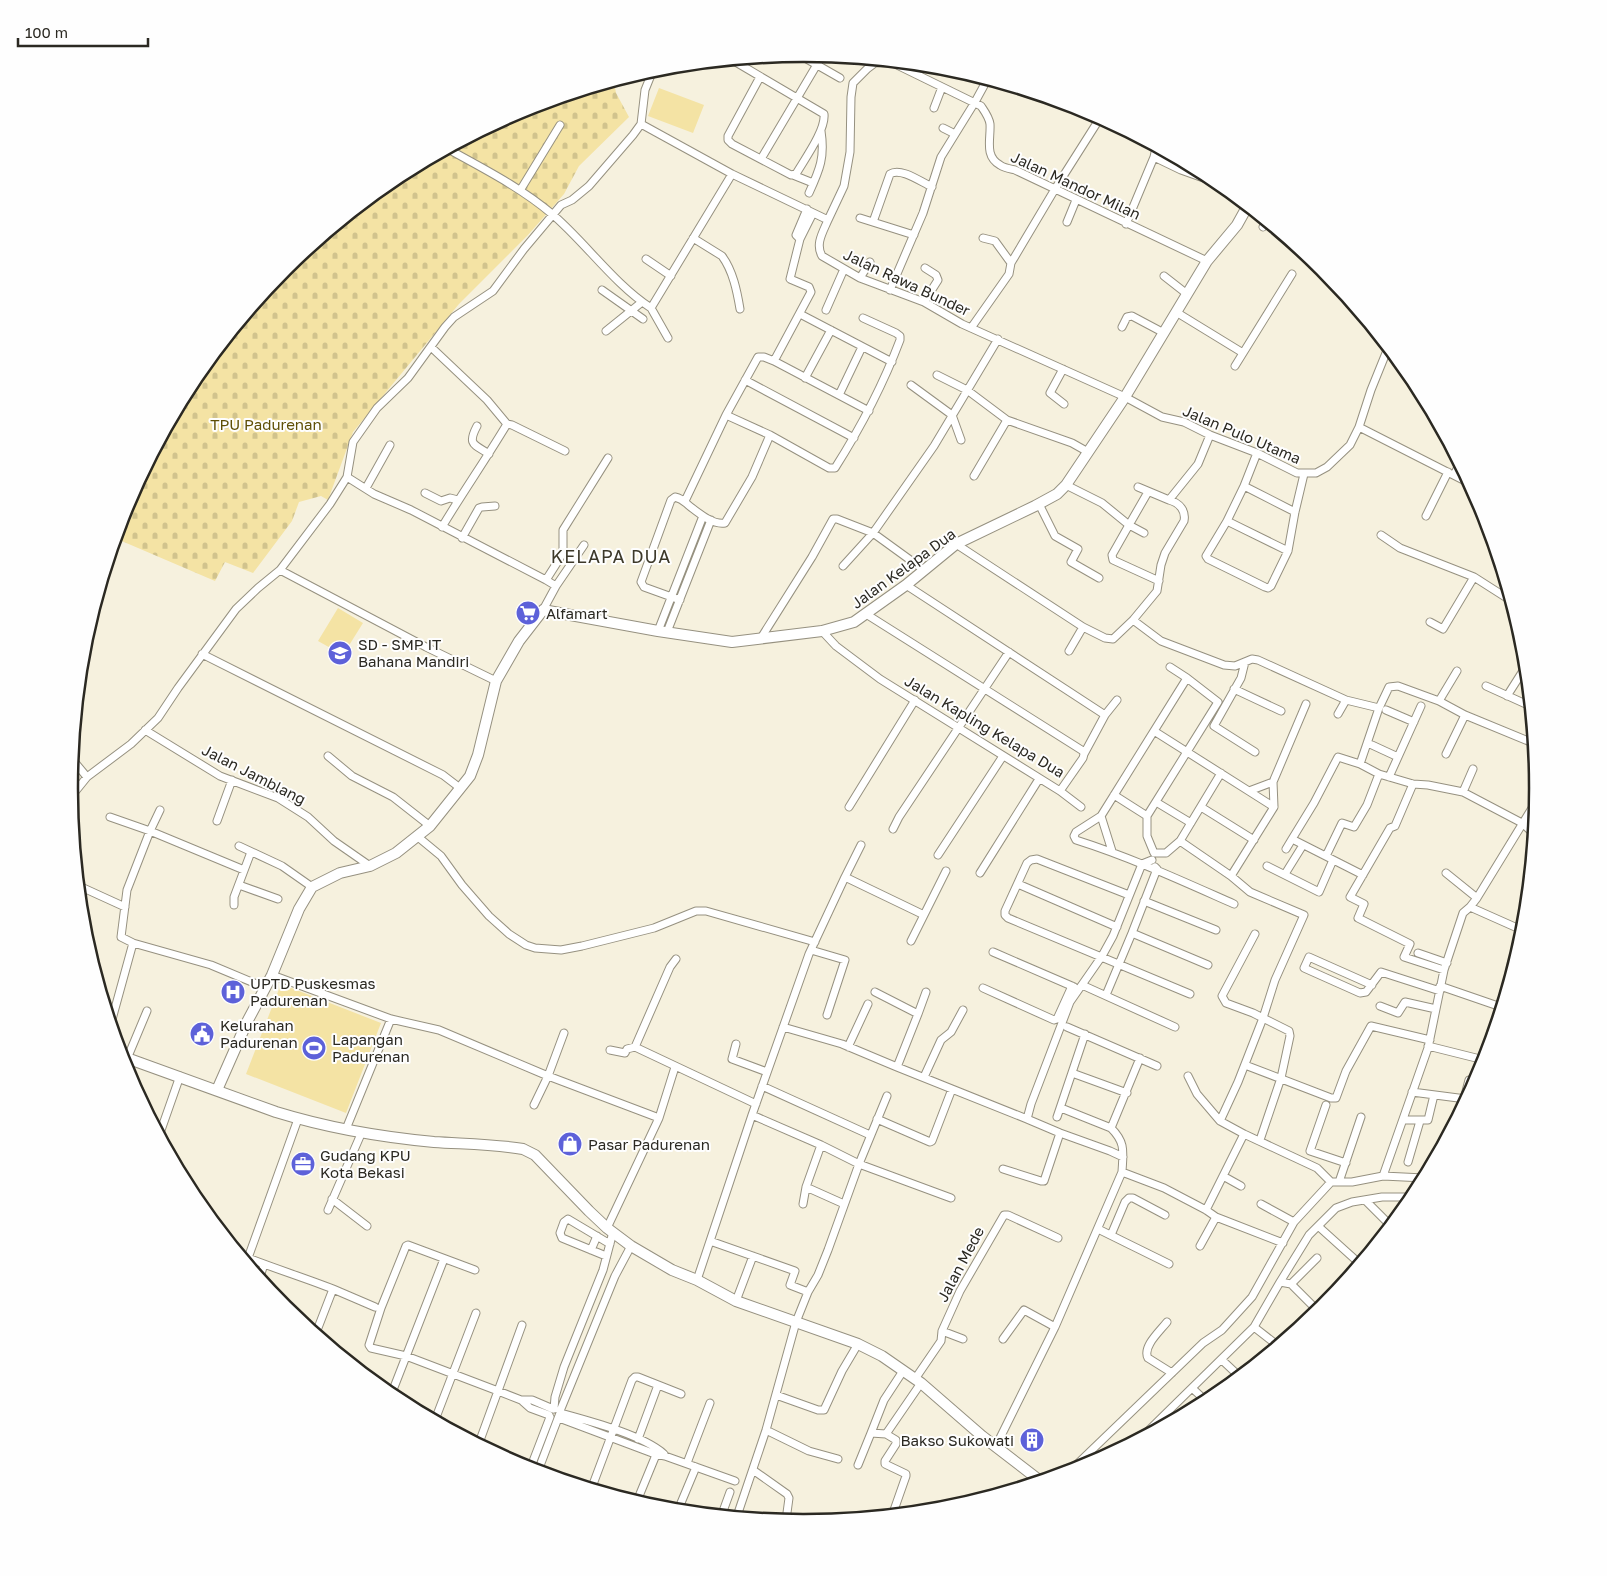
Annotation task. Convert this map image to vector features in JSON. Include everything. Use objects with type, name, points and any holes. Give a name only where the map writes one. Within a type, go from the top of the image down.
[{"type":"main road","name":"Jalan Kelapa Dua","points":[[543,610],[662,632],[732,642],[822,631],[854,622],[906,585],[956,544],[1039,504],[1057,494],[1066,485],[1125,397],[1207,261],[1237,225],[1244,211]]},
{"type":"main road","points":[[217,1090],[247,1022],[272,975],[299,909],[312,887],[340,873],[370,866],[396,853],[430,826],[470,776],[478,755],[496,681],[519,641],[543,610]]},
{"type":"main road","points":[[132,1062],[180,1076],[298,1119],[361,1134],[523,1149],[535,1155],[610,1230],[631,1246],[672,1270],[697,1280],[736,1301],[858,1344],[882,1356],[918,1381],[982,1436],[1034,1476]]},
{"type":"street","points":[[810,62],[840,78]]},
{"type":"street","points":[[761,159],[818,63]]},
{"type":"street","points":[[741,66],[824,114],[825,120],[821,130],[796,174],[793,175]]},
{"type":"street","points":[[641,124],[732,174],[828,220],[844,186],[850,152],[851,97],[854,83],[871,66]]},
{"type":"street","points":[[908,71],[975,102]]},
{"type":"street","points":[[760,77],[729,133],[728,140],[732,144],[791,175],[814,184]]},
{"type":"street","points":[[78,788],[87,777],[123,750],[158,718],[236,609],[280,570],[330,504],[347,477],[353,442],[376,408],[408,378],[454,317],[493,291],[553,214],[561,205],[572,200],[588,186],[641,124],[645,90],[649,79]]},
{"type":"street","points":[[890,290],[924,213],[941,158],[984,85]]},
{"type":"street","points":[[934,108],[942,87]]},
{"type":"street","name":"Jalan Mandor Milan","points":[[975,102],[986,112],[990,122],[989,146],[991,158],[1000,165],[1015,170],[1207,261]]},
{"type":"street","points":[[521,190],[560,125]]},
{"type":"street","points":[[970,328],[1009,274],[1011,263],[1096,125]]},
{"type":"street","points":[[943,128],[955,134]]},
{"type":"street","points":[[810,193],[822,158],[821,130]]},
{"type":"street","points":[[454,153],[521,190],[553,214],[596,259],[642,302],[651,308],[668,338]]},
{"type":"street","points":[[1126,224],[1155,154]]},
{"type":"street","points":[[1154,158],[1186,172]]},
{"type":"street","points":[[873,222],[892,172],[899,171],[932,187]]},
{"type":"street","points":[[651,308],[732,174]]},
{"type":"street","points":[[1067,222],[1076,200]]},
{"type":"street","points":[[774,361],[811,292],[809,287],[790,279],[800,239],[796,235],[810,211]]},
{"type":"street","points":[[860,218],[914,235]]},
{"type":"street","name":"Jalan Rawa Bunder","points":[[828,220],[819,244],[822,256],[860,278],[924,302],[970,328],[1125,397]]},
{"type":"street","points":[[693,238],[724,259],[732,274],[740,309]]},
{"type":"street","points":[[984,238],[996,241],[1011,263]]},
{"type":"street","points":[[646,259],[671,276]]},
{"type":"street","points":[[860,278],[870,262]]},
{"type":"street","points":[[924,302],[938,280],[936,275],[925,268]]},
{"type":"street","points":[[826,310],[844,269]]},
{"type":"street","points":[[1235,366],[1292,274]]},
{"type":"street","points":[[1164,276],[1187,294]]},
{"type":"street","points":[[602,290],[643,319]]},
{"type":"street","points":[[606,331],[642,302]]},
{"type":"street","points":[[1176,312],[1242,353]]},
{"type":"street","points":[[800,314],[892,362]]},
{"type":"street","points":[[1122,327],[1127,318],[1132,316],[1164,332]]},
{"type":"street","points":[[726,414],[770,435],[832,469],[835,468],[869,411],[900,340],[900,336],[896,332],[863,318]]},
{"type":"street","points":[[805,378],[831,330]]},
{"type":"street","points":[[843,566],[873,533],[934,446],[998,339]]},
{"type":"street","points":[[432,347],[486,400],[507,424],[566,451]]},
{"type":"street","points":[[839,395],[862,347]]},
{"type":"street","name":"Jalan Pulo Utama","points":[[1125,397],[1162,416],[1184,422],[1210,435],[1257,453],[1297,473],[1316,473],[1327,468],[1350,445],[1359,427],[1385,355]]},
{"type":"street","points":[[685,501],[726,414],[758,358],[764,357],[774,361],[869,411]]},
{"type":"street","points":[[1063,369],[1050,393],[1064,404]]},
{"type":"street","points":[[936,374],[967,390],[1006,420],[1076,444],[1088,452]]},
{"type":"street","points":[[745,380],[854,438]]},
{"type":"street","points":[[911,385],[952,415],[961,440]]},
{"type":"street","points":[[974,476],[1006,420]]},
{"type":"street","points":[[442,526],[507,424]]},
{"type":"street","points":[[477,426],[472,440],[474,444],[489,454]]},
{"type":"street","points":[[1359,427],[1459,478]]},
{"type":"street","points":[[680,600],[644,587],[641,582],[671,500],[675,497],[685,501],[689,507],[703,516],[719,524],[725,522],[752,477],[770,435]]},
{"type":"street","points":[[1170,500],[1198,464],[1210,435]]},
{"type":"street","points":[[366,488],[390,445]]},
{"type":"street","points":[[1257,453],[1227,521],[1206,556],[1208,559],[1265,587],[1270,588],[1288,552],[1304,474]]},
{"type":"street","points":[[546,580],[563,551],[563,530],[608,458]]},
{"type":"street","points":[[1426,516],[1455,469]]},
{"type":"street","points":[[347,477],[374,494],[411,510],[556,586]]},
{"type":"street","points":[[1066,485],[1102,503],[1144,533]]},
{"type":"street","points":[[1244,486],[1295,512]]},
{"type":"street","points":[[956,544],[1083,627],[1105,638],[1113,639],[1148,604],[1157,591],[1165,553],[1184,521],[1185,515],[1180,505],[1138,487]]},
{"type":"street","points":[[1148,492],[1112,558],[1159,581]]},
{"type":"street","points":[[425,493],[441,501],[450,498],[458,500]]},
{"type":"street","points":[[1039,504],[1055,536],[1078,549],[1071,562],[1099,578]]},
{"type":"street","points":[[462,538],[479,508],[495,506]]},
{"type":"street","points":[[662,632],[672,596],[703,516]]},
{"type":"street","points":[[761,638],[812,557],[833,519],[873,533],[924,570]]},
{"type":"street","points":[[662,632],[680,600],[711,520]]},
{"type":"street","points":[[1227,521],[1288,552]]},
{"type":"street","points":[[1381,535],[1400,548],[1474,577],[1502,593]]},
{"type":"street","points":[[543,610],[556,586],[584,546]]},
{"type":"street","points":[[280,570],[426,647],[496,681]]},
{"type":"street","points":[[1430,622],[1443,629],[1474,577]]},
{"type":"street","points":[[906,585],[1105,715]]},
{"type":"street","name":"Jalan Kapling Kelapa Dua","points":[[822,631],[836,646],[880,679],[1060,791],[1084,754],[1083,751],[866,614]]},
{"type":"street","points":[[1133,620],[1161,640],[1215,662],[1235,666],[1252,659],[1258,660],[1346,700],[1382,709],[1414,722]]},
{"type":"street","points":[[1069,651],[1083,627]]},
{"type":"street","points":[[893,829],[899,817],[1009,652]]},
{"type":"street","points":[[202,654],[442,775],[460,788]]},
{"type":"street","points":[[1245,662],[1241,678],[1214,726],[1255,752]]},
{"type":"street","points":[[1106,995],[1157,870],[1147,836],[1147,816],[1218,702],[1170,667]]},
{"type":"street","points":[[1439,701],[1457,671]]},
{"type":"street","points":[[1507,696],[1520,675]]},
{"type":"street","points":[[1187,678],[1101,816],[1076,832],[1074,836],[1076,840],[1112,851],[1234,904]]},
{"type":"street","points":[[1360,764],[1389,687],[1392,686],[1398,686],[1439,701],[1465,715],[1527,741]]},
{"type":"street","points":[[1486,686],[1524,703]]},
{"type":"street","points":[[1234,689],[1281,711]]},
{"type":"street","points":[[849,806],[915,700]]},
{"type":"street","points":[[1084,754],[1105,715],[1117,700]]},
{"type":"street","points":[[1338,714],[1346,700]]},
{"type":"street","points":[[1231,876],[1274,806],[1273,782],[1306,704]]},
{"type":"street","points":[[1389,777],[1421,706]]},
{"type":"street","points":[[1446,754],[1465,715]]},
{"type":"street","name":"Jalan Jamblang","points":[[145,730],[220,776],[278,798],[308,817],[334,841],[370,866]]},
{"type":"street","points":[[1154,731],[1274,806]]},
{"type":"street","points":[[1372,745],[1398,757]]},
{"type":"street","points":[[328,756],[352,776],[393,797],[430,826]]},
{"type":"street","points":[[938,855],[1003,756]]},
{"type":"street","points":[[1286,848],[1338,757],[1360,764],[1389,777],[1414,784],[1463,792],[1522,823],[1527,828]]},
{"type":"street","points":[[79,767],[87,777]]},
{"type":"street","points":[[1463,792],[1473,769]]},
{"type":"street","points":[[983,988],[1054,1020],[1058,1019],[1078,986],[1102,956],[1117,926],[1142,864],[1153,856],[1166,853],[1180,841],[1221,773]]},
{"type":"street","points":[[1267,866],[1319,892],[1342,824],[1354,827],[1367,805],[1379,774]]},
{"type":"street","points":[[980,873],[1039,779]]},
{"type":"street","points":[[218,821],[232,780]]},
{"type":"street","points":[[1249,791],[1273,782]]},
{"type":"street","points":[[1414,784],[1395,826],[1390,828],[1350,897],[1364,904],[1358,918],[1410,944],[1404,957],[1446,966]]},
{"type":"street","points":[[1060,791],[1081,807]]},
{"type":"street","points":[[1114,795],[1147,816]]},
{"type":"street","points":[[1156,802],[1191,823]]},
{"type":"street","points":[[1201,807],[1254,840]]},
{"type":"street","points":[[160,810],[127,890],[122,937],[133,943],[211,965],[266,988]]},
{"type":"street","points":[[1383,1176],[1429,1043],[1440,988],[1463,913],[1477,898],[1528,814]]},
{"type":"street","points":[[1101,816],[1112,851]]},
{"type":"street","points":[[110,817],[150,831],[244,870]]},
{"type":"street","points":[[418,837],[441,856],[462,885],[489,916],[509,934],[526,945],[535,948],[561,950],[582,946],[654,928],[696,911],[706,911],[815,942]]},
{"type":"street","points":[[1292,839],[1363,875]]},
{"type":"street","points":[[1180,841],[1231,876],[1250,892],[1304,915],[1275,980],[1245,1065],[1220,1121]]},
{"type":"street","points":[[697,1280],[766,1074],[811,950],[861,844]]},
{"type":"street","points":[[1284,874],[1303,844]]},
{"type":"street","points":[[239,846],[282,866],[312,887]]},
{"type":"street","points":[[234,905],[238,884],[251,852]]},
{"type":"street","points":[[1129,895],[1037,859],[1027,863],[1005,911],[1005,915],[1008,918],[1190,994]]},
{"type":"street","points":[[911,941],[946,871]]},
{"type":"street","points":[[1446,874],[1477,898]]},
{"type":"street","points":[[845,877],[924,916]]},
{"type":"street","points":[[238,884],[278,899]]},
{"type":"street","points":[[1018,884],[1117,926]]},
{"type":"street","points":[[85,889],[125,907]]},
{"type":"street","points":[[1144,901],[1216,930]]},
{"type":"street","points":[[1470,907],[1515,928]]},
{"type":"street","points":[[1132,933],[1208,964]]},
{"type":"street","points":[[1254,934],[1222,996],[1226,1002],[1289,1031],[1290,1036],[1281,1078],[1260,1140]]},
{"type":"street","points":[[114,1012],[133,943]]},
{"type":"street","points":[[811,950],[845,960],[827,1014]]},
{"type":"street","points":[[994,952],[1078,986],[1106,995],[1175,1027]]},
{"type":"street","points":[[1418,953],[1446,966]]},
{"type":"street","points":[[1372,985],[1309,957],[1304,968],[1360,993],[1366,992],[1372,985],[1380,972],[1440,988],[1495,1006]]},
{"type":"street","points":[[635,1047],[670,966],[676,959]]},
{"type":"street","points":[[272,975],[391,1019],[439,1030],[548,1076],[658,1118]]},
{"type":"street","points":[[1027,1119],[1070,1002],[1078,986]]},
{"type":"street","points":[[875,992],[918,1014]]},
{"type":"street","points":[[897,1067],[926,992]]},
{"type":"street","points":[[1380,1006],[1398,1013],[1406,1002],[1436,1009]]},
{"type":"street","points":[[848,1046],[868,1004]]},
{"type":"street","points":[[128,1052],[147,1010]]},
{"type":"street","points":[[924,1077],[941,1040],[951,1032],[963,1010]]},
{"type":"street","points":[[346,1129],[391,1019]]},
{"type":"street","points":[[1245,1065],[1336,1098],[1346,1071],[1371,1026],[1477,1058]]},
{"type":"street","points":[[783,1027],[848,1046],[1123,1157]]},
{"type":"street","points":[[1067,1027],[1157,1066]]},
{"type":"street","points":[[534,1105],[548,1076],[564,1033]]},
{"type":"street","points":[[1057,1118],[1085,1034]]},
{"type":"street","points":[[736,1044],[732,1059],[766,1074]]},
{"type":"street","points":[[610,1050],[624,1053],[630,1048],[635,1047],[756,1104]]},
{"type":"street","points":[[1111,1128],[1140,1058]]},
{"type":"street","points":[[540,1464],[555,1414],[555,1397],[564,1367],[603,1270],[610,1244],[610,1230],[658,1118],[675,1067]]},
{"type":"street","points":[[740,1067],[766,1074]]},
{"type":"street","points":[[1072,1073],[1127,1093]]},
{"type":"street","points":[[162,1127],[180,1076]]},
{"type":"street","points":[[1188,1076],[1197,1094],[1220,1121],[1317,1168],[1331,1182],[1352,1182],[1383,1176],[1415,1178]]},
{"type":"street","points":[[762,1086],[870,1135]]},
{"type":"street","points":[[877,1119],[930,1142],[952,1089]]},
{"type":"street","points":[[1412,1092],[1459,1098]]},
{"type":"street","points":[[1403,1120],[1426,1121],[1429,1118],[1434,1095]]},
{"type":"street","points":[[739,1510],[766,1430],[796,1322],[808,1292],[818,1275],[858,1164],[887,1096]]},
{"type":"street","points":[[1326,1106],[1310,1151],[1346,1163]]},
{"type":"street","points":[[996,1446],[1055,1327],[1122,1172],[1121,1139],[1111,1128],[1061,1108]]},
{"type":"street","points":[[752,1116],[821,1145],[858,1164],[951,1198]]},
{"type":"street","points":[[1340,1182],[1361,1117]]},
{"type":"street","points":[[248,1254],[298,1119]]},
{"type":"street","points":[[1408,1162],[1420,1121]]},
{"type":"street","points":[[1003,1169],[1044,1181],[1060,1133]]},
{"type":"street","points":[[328,1210],[361,1134]]},
{"type":"street","points":[[1206,1210],[1244,1134]]},
{"type":"street","points":[[803,1204],[806,1187],[821,1145]]},
{"type":"street","points":[[1122,1172],[1164,1188],[1216,1217],[1282,1243]]},
{"type":"street","points":[[1223,1176],[1241,1186]]},
{"type":"street","points":[[1086,1456],[1203,1343],[1222,1330],[1252,1297],[1294,1222],[1331,1182]]},
{"type":"street","points":[[806,1187],[844,1204]]},
{"type":"street","points":[[1170,1414],[1254,1326],[1309,1235],[1336,1208],[1352,1202],[1382,1197],[1403,1197]]},
{"type":"street","points":[[1111,1235],[1125,1202],[1129,1198],[1133,1198],[1166,1215]]},
{"type":"street","points":[[332,1199],[367,1226]]},
{"type":"street","points":[[1365,1200],[1386,1221]]},
{"type":"street","points":[[1261,1204],[1294,1222]]},
{"type":"street","name":"Jalan Mede","points":[[886,1434],[941,1341],[942,1331],[960,1291],[1004,1215],[1008,1215],[1058,1238]]},
{"type":"street","points":[[1200,1246],[1216,1217]]},
{"type":"street","points":[[606,1256],[560,1236],[564,1222],[568,1219],[610,1244]]},
{"type":"street","points":[[1318,1226],[1355,1259]]},
{"type":"street","points":[[1098,1229],[1169,1264]]},
{"type":"street","points":[[591,1250],[597,1236]]},
{"type":"street","points":[[710,1241],[795,1271],[790,1285],[808,1292]]},
{"type":"street","points":[[475,1270],[406,1246],[369,1345],[371,1348],[406,1356],[521,1400],[529,1399],[555,1414],[611,1438],[657,1452]]},
{"type":"street","points":[[533,1461],[615,1276],[631,1246]]},
{"type":"street","points":[[736,1301],[753,1256]]},
{"type":"street","points":[[1291,1284],[1317,1258]]},
{"type":"street","points":[[394,1387],[444,1259]]},
{"type":"street","points":[[253,1260],[301,1276],[375,1307]]},
{"type":"street","points":[[262,1270],[264,1264]]},
{"type":"street","points":[[603,1270],[615,1276]]},
{"type":"street","points":[[1280,1282],[1291,1284],[1312,1305]]},
{"type":"street","points":[[318,1327],[333,1289]]},
{"type":"street","points":[[1003,1339],[1024,1310],[1055,1327]]},
{"type":"street","points":[[437,1414],[476,1313]]},
{"type":"street","points":[[1167,1322],[1146,1349],[1146,1354],[1148,1358],[1172,1373]]},
{"type":"street","points":[[481,1438],[522,1325]]},
{"type":"street","points":[[1254,1326],[1272,1341]]},
{"type":"street","points":[[942,1331],[963,1339]]},
{"type":"street","points":[[776,1395],[818,1410],[824,1410],[842,1371],[858,1344]]},
{"type":"street","points":[[1222,1360],[1234,1372]]},
{"type":"street","points":[[858,1465],[884,1400],[903,1371]]},
{"type":"street","points":[[594,1482],[632,1380],[638,1377],[682,1394]]},
{"type":"street","points":[[638,1439],[658,1386]]},
{"type":"street","points":[[1193,1389],[1200,1395]]},
{"type":"street","points":[[687,1463],[710,1403]]},
{"type":"street","points":[[555,1414],[614,1430],[638,1439],[665,1456],[735,1481]]},
{"type":"street","points":[[766,1430],[809,1451],[838,1459]]},
{"type":"street","points":[[871,1433],[886,1434],[896,1440],[896,1444],[885,1461],[885,1464],[906,1474],[895,1507]]},
{"type":"street","points":[[640,1495],[657,1452]]},
{"type":"street","points":[[681,1503],[696,1467]]},
{"type":"street","points":[[753,1470],[788,1494],[787,1513]]},
{"type":"street","points":[[724,1509],[730,1492]]},
{"type":"green space","name":"TPU Padurenan","points":[[615,87],[629,117],[579,166],[564,194],[528,235],[459,304],[353,432],[328,500],[321,496],[299,502],[292,521],[253,573],[225,562],[215,581],[122,541],[133,510],[175,425],[200,385],[228,346],[290,275],[362,212],[400,185],[483,137],[570,101]]},
{"type":"green space","points":[[659,88],[704,105],[693,133],[648,116]]},
{"type":"green space","points":[[338,608],[363,623],[343,655],[318,641]]},
{"type":"green space","name":"Lapangan Padurenan","points":[[281,984],[381,1023],[346,1113],[246,1074]]},
{"type":"place","name":"Alfamart","points":[[528,613]]},
{"type":"place","name":"SD - SMP IT Bahana Mandiri","points":[[340,653]]},
{"type":"place","name":"UPTD Puskesmas Padurenan","points":[[233,992]]},
{"type":"place","name":"Kelurahan Padurenan","points":[[202,1034]]},
{"type":"place","name":"Lapangan Padurenan","points":[[314,1048]]},
{"type":"place","name":"Pasar Padurenan","points":[[570,1144]]},
{"type":"place","name":"Gudang KPU Kota Bekasi","points":[[303,1164]]},
{"type":"place","name":"Bakso Sukowati","points":[[1032,1440]]},
{"type":"district","name":"KELAPA DUA","points":[[611,556]]}]
